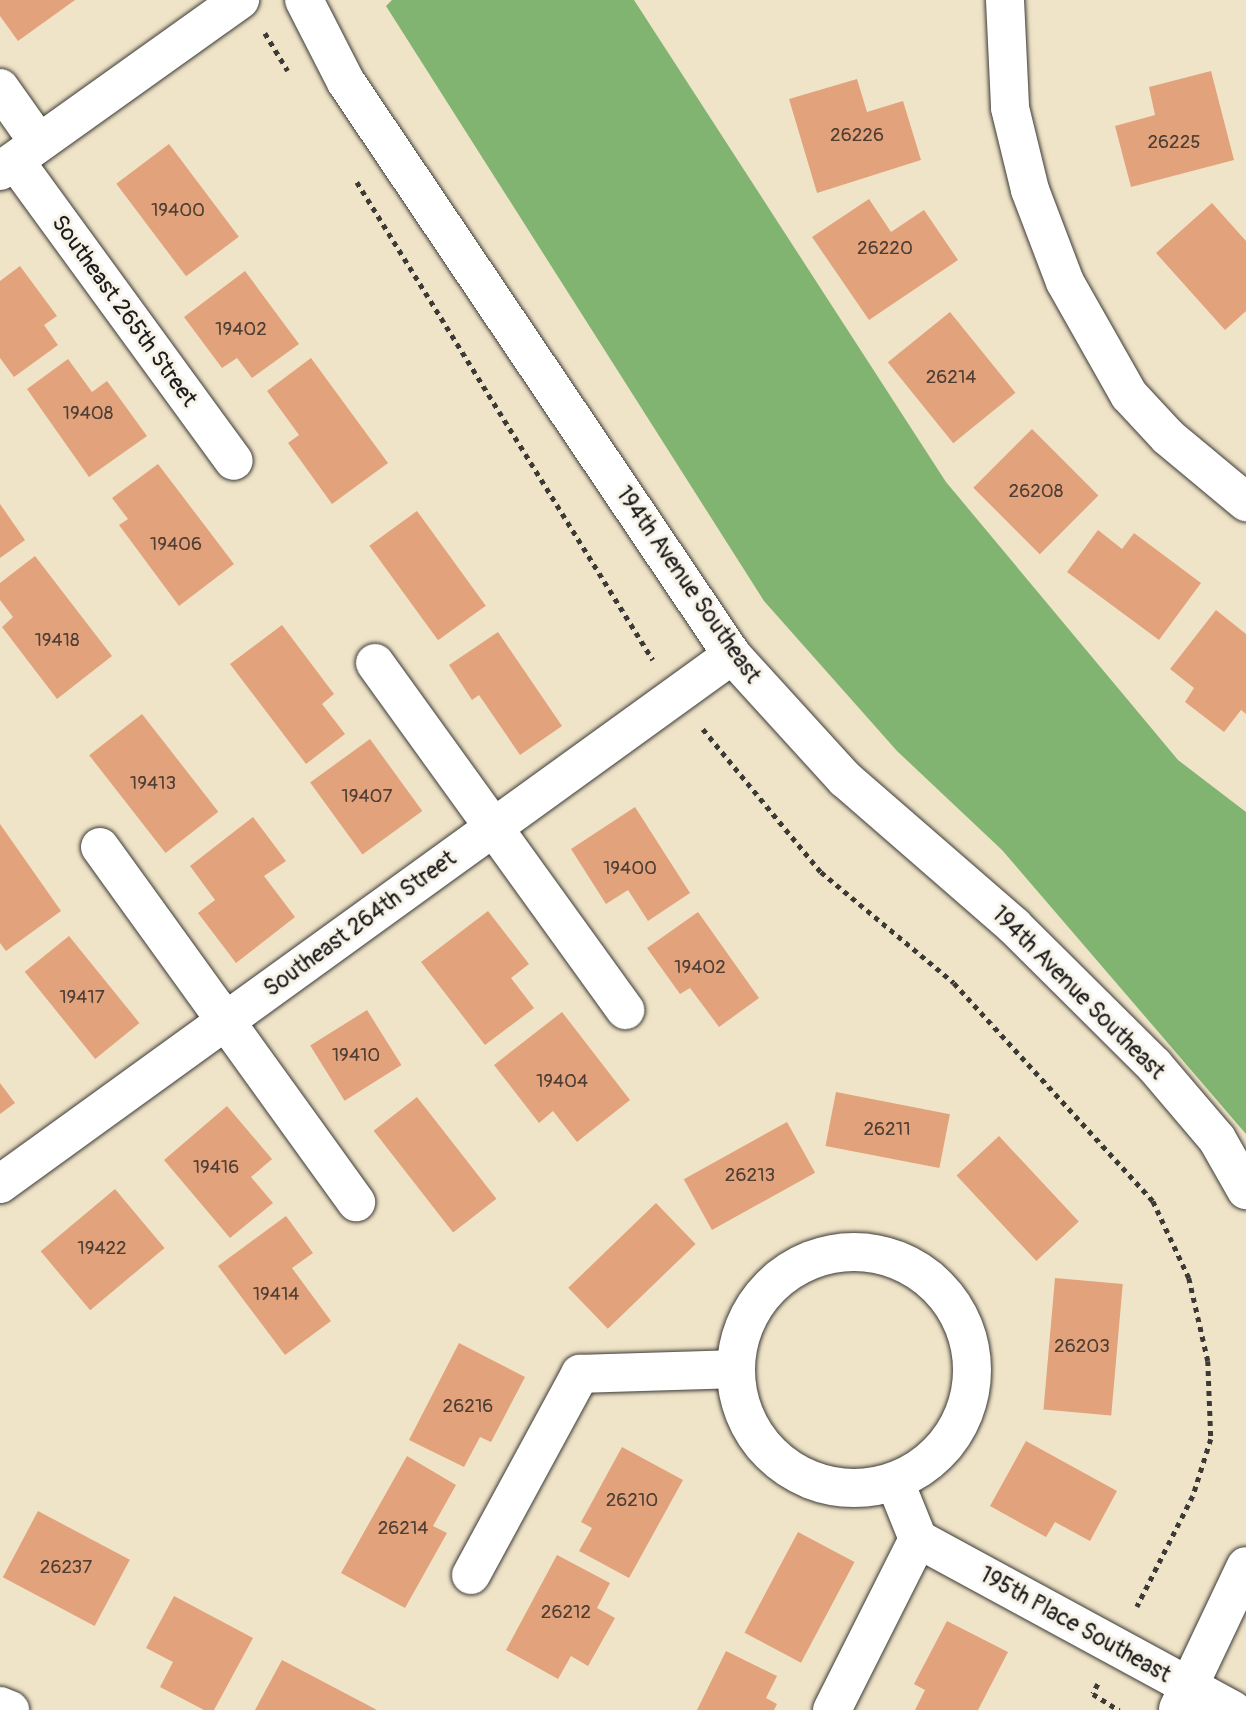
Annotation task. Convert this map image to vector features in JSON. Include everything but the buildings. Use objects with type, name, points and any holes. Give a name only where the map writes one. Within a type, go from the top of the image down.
[{"type":"street","name":"194th Avenue Southeast","points":[[304,0],[346,82],[733,655],[845,779],[1014,926],[1154,1065],[1217,1139],[1246,1190]]},
{"type":"street","points":[[1004,2],[1010,108],[1030,190],[1065,282],[1129,395],[1168,437],[1246,502]]},
{"type":"street","points":[[18,158],[249,11]]},
{"type":"street","name":"Southeast 265th Street","points":[[0,88],[18,158],[234,461]]},
{"type":"street","name":"Southeast 264th Street","points":[[0,1184],[733,655]]},
{"type":"street","points":[[375,663],[625,1010]]},
{"type":"street","points":[[100,847],[356,1202]]},
{"type":"street","points":[[841,1252],[870,1253],[897,1260],[922,1274],[944,1293],[960,1317],[969,1343],[970,1391],[958,1427],[941,1450],[920,1469],[895,1482],[867,1488],[838,1488],[810,1481],[786,1467],[764,1448],[748,1424],[739,1398],[736,1369],[739,1341],[755,1307],[788,1272],[813,1259],[841,1252]]},
{"type":"street","points":[[471,1575],[580,1374],[736,1369]]},
{"type":"street","points":[[832,1710],[918,1539],[895,1482]]},
{"type":"street","name":"195th Place Southeast","points":[[918,1539],[1116,1647],[1183,1699],[1233,1710]]},
{"type":"street","points":[[1183,1699],[1246,1566]]},
{"type":"street","points":[[0,1706],[10,1710]]},
{"type":"path","points":[[249,11],[293,78]]},
{"type":"path","points":[[351,173],[675,696],[821,872],[954,983],[1153,1201],[1184,1267],[1209,1361],[1211,1439],[1194,1496],[1093,1694],[1119,1710]]},
{"type":"green space","points":[[392,0],[634,0],[946,482],[1178,760],[1246,812],[1246,1134],[1002,850],[897,751],[764,601],[386,6]]}]
